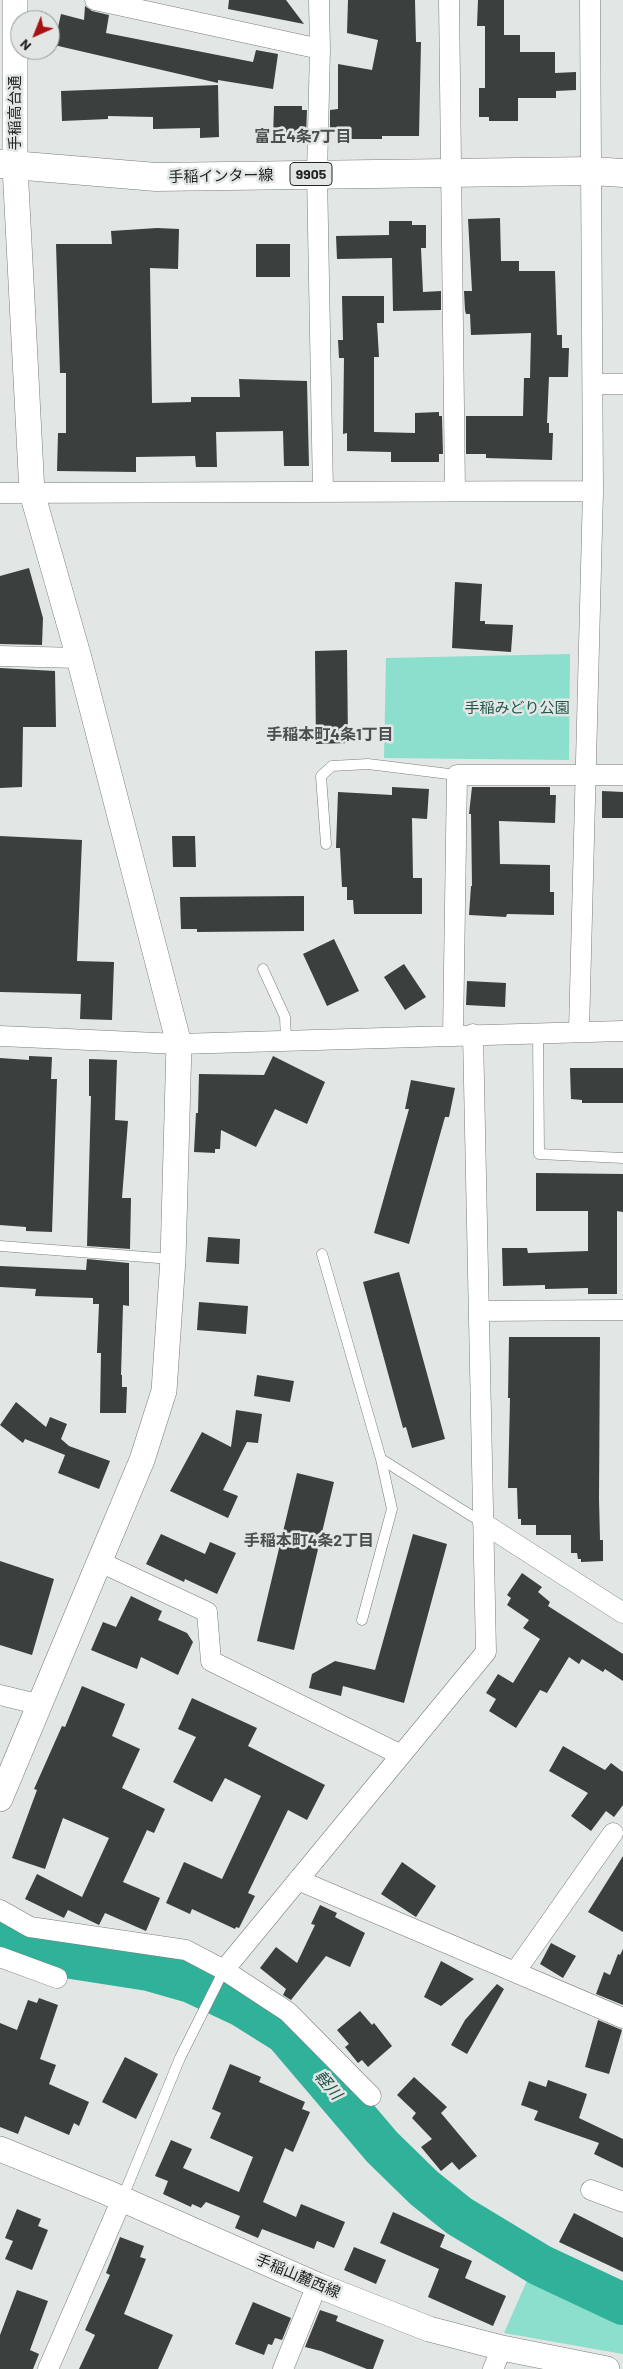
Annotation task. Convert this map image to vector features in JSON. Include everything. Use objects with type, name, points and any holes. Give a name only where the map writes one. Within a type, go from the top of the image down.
[{"type":"main road","name":"手稲インター線","points":[[8,165],[156,177],[592,171],[623,173]]},
{"type":"street","name":"手稲高台通","points":[[0,1799],[142,1460],[164,1391],[173,1259],[178,1044],[79,658],[32,493],[8,165],[15,0]]},
{"type":"street","points":[[95,0],[320,49]]},
{"type":"street","points":[[319,0],[320,49],[316,174],[323,492]]},
{"type":"street","points":[[449,0],[455,491]]},
{"type":"street","points":[[578,1031],[593,491],[590,0]]},
{"type":"street","points":[[593,384],[623,384]]},
{"type":"street","points":[[0,493],[593,491]]},
{"type":"street","points":[[0,656],[79,658]]},
{"type":"street","points":[[220,1976],[486,1652],[479,1311],[463,1034],[456,775],[623,775]]},
{"type":"street","points":[[0,1036],[178,1044],[463,1034],[623,1031]]},
{"type":"street","points":[[479,1311],[623,1310]]},
{"type":"street","points":[[483,1523],[623,1613]]},
{"type":"street","points":[[100,1562],[207,1612],[211,1661],[402,1754]]},
{"type":"street","points":[[0,1695],[41,1705]]},
{"type":"street","points":[[515,1972],[613,1834]]},
{"type":"street","points":[[298,1880],[623,2018]]},
{"type":"street","points":[[0,1910],[30,1927],[186,1950],[220,1976],[288,2012],[371,2096]]},
{"type":"street","points":[[0,1958],[57,1978]]},
{"type":"street","name":"手稲山麓西線","points":[[0,2149],[317,2285],[498,2358],[607,2369]]},
{"type":"street","points":[[591,2190],[623,2202]]},
{"type":"street","points":[[48,2369],[122,2200]]},
{"type":"street","points":[[283,2369],[317,2285]]},
{"type":"lane","points":[[326,844],[321,776],[332,766],[368,764],[456,775]]},
{"type":"lane","points":[[263,969],[285,1017],[286,1040]]},
{"type":"lane","points":[[538,1032],[538,1154],[623,1158]]},
{"type":"lane","points":[[0,1246],[173,1259]]},
{"type":"lane","points":[[322,1254],[381,1459],[392,1508],[362,1620]]},
{"type":"lane","points":[[381,1459],[483,1523]]},
{"type":"lane","points":[[122,2200],[180,2058],[220,1976]]},
{"type":"green space","name":"手稲みどり公園","points":[[570,654],[569,760],[384,758],[386,658]]},
{"type":"green space","points":[[529,2276],[623,2319],[623,2354],[504,2333]]},
{"type":"building","points":[[229,0],[286,0],[304,24],[228,9]]},
{"type":"building","points":[[348,0],[415,0],[416,42],[421,42],[419,136],[382,136],[382,139],[351,139],[351,133],[330,134],[330,110],[338,109],[338,64],[372,70],[378,40],[347,33]]},
{"type":"building","points":[[478,0],[504,0],[504,35],[520,35],[520,52],[555,52],[555,73],[576,72],[576,90],[556,91],[556,98],[518,98],[518,121],[489,121],[489,117],[479,117],[479,88],[485,88],[485,26],[477,26]]},
{"type":"building","points":[[85,6],[92,11],[109,15],[106,33],[253,62],[256,50],[278,54],[273,89],[218,80],[218,83],[60,46],[61,14],[84,20]]},
{"type":"building","points":[[218,85],[219,137],[200,138],[200,128],[153,129],[153,117],[108,116],[108,119],[62,121],[61,91]]},
{"type":"building","points":[[274,106],[302,106],[302,110],[307,110],[306,135],[302,136],[302,139],[273,139]]},
{"type":"building","points":[[500,218],[501,261],[519,261],[519,271],[555,271],[557,335],[562,335],[562,348],[569,348],[568,377],[549,377],[547,423],[549,423],[549,433],[553,433],[552,460],[486,458],[486,454],[466,454],[466,416],[523,416],[524,378],[530,378],[531,333],[471,335],[470,314],[466,314],[465,310],[464,291],[472,291],[468,219]]},
{"type":"building","points":[[389,221],[412,221],[412,225],[426,225],[426,248],[421,248],[423,292],[441,291],[441,310],[393,311],[392,258],[337,259],[336,236],[389,235]]},
{"type":"building","points":[[157,228],[179,229],[178,269],[150,268],[152,403],[191,402],[191,397],[240,397],[239,379],[307,381],[309,466],[284,466],[283,431],[216,432],[217,467],[196,467],[195,456],[136,457],[136,472],[57,471],[58,433],[66,433],[66,373],[60,373],[56,244],[112,244],[111,231]]},
{"type":"building","points":[[256,244],[290,244],[290,277],[256,277]]},
{"type":"building","points":[[342,296],[384,296],[384,323],[377,323],[379,357],[374,357],[374,432],[415,433],[415,413],[439,412],[439,416],[442,416],[443,454],[439,454],[439,462],[391,462],[391,452],[347,451],[347,433],[343,434],[344,358],[339,358],[338,340],[343,340]]},
{"type":"building","points":[[29,568],[43,618],[42,645],[0,644],[0,576]]},
{"type":"building","points":[[455,582],[482,584],[480,621],[485,621],[485,624],[513,625],[511,652],[452,648]]},
{"type":"building","points":[[347,650],[348,743],[316,744],[315,651]]},
{"type":"building","points":[[0,668],[55,671],[56,727],[23,727],[22,787],[0,788]]},
{"type":"building","points":[[392,787],[429,789],[427,819],[412,818],[413,878],[422,878],[422,914],[354,914],[353,900],[347,900],[347,887],[342,887],[340,848],[336,848],[338,792],[392,795]]},
{"type":"building","points":[[472,787],[550,787],[550,795],[556,795],[555,823],[499,821],[500,864],[550,865],[550,892],[554,892],[554,915],[507,914],[506,917],[469,915],[472,886],[471,814],[469,814]]},
{"type":"building","points":[[602,791],[623,792],[623,818],[602,818]]},
{"type":"building","points":[[0,836],[82,840],[77,961],[114,962],[112,1020],[80,1019],[81,994],[0,992]]},
{"type":"building","points":[[172,836],[195,836],[196,867],[173,867]]},
{"type":"building","points":[[304,896],[304,931],[197,932],[197,929],[181,929],[180,897]]},
{"type":"building","points":[[334,939],[359,991],[327,1006],[303,954]]},
{"type":"building","points":[[404,964],[426,997],[405,1010],[384,977]]},
{"type":"building","points":[[467,981],[506,983],[505,1007],[466,1005]]},
{"type":"building","points":[[29,1056],[52,1057],[51,1079],[57,1079],[52,1232],[26,1231],[26,1227],[0,1225],[0,1058],[29,1060]]},
{"type":"building","points":[[273,1056],[325,1082],[307,1124],[275,1109],[256,1147],[221,1130],[220,1149],[215,1149],[215,1153],[194,1152],[199,1074],[264,1075]]},
{"type":"building","points":[[89,1059],[117,1060],[115,1120],[128,1121],[122,1198],[131,1198],[130,1249],[87,1246],[91,1096],[89,1096]]},
{"type":"building","points":[[570,1068],[623,1068],[623,1103],[582,1103],[582,1100],[571,1099]]},
{"type":"building","points":[[411,1080],[455,1088],[449,1117],[445,1117],[409,1244],[374,1233],[409,1109],[405,1109]]},
{"type":"building","points":[[536,1173],[623,1174],[623,1212],[617,1211],[617,1294],[588,1294],[588,1288],[545,1289],[545,1285],[503,1286],[502,1248],[527,1248],[528,1253],[588,1251],[588,1211],[536,1211]]},
{"type":"building","points":[[208,1237],[240,1239],[239,1264],[206,1262]]},
{"type":"building","points":[[87,1259],[129,1263],[129,1306],[123,1305],[121,1375],[122,1387],[127,1387],[126,1413],[100,1413],[101,1353],[97,1353],[99,1304],[93,1304],[93,1298],[35,1296],[36,1289],[0,1287],[0,1266],[86,1270]]},
{"type":"building","points":[[399,1272],[445,1439],[412,1448],[406,1427],[403,1428],[363,1282]]},
{"type":"building","points":[[199,1302],[248,1306],[246,1334],[197,1330]]},
{"type":"building","points":[[509,1337],[600,1337],[599,1499],[600,1540],[603,1540],[603,1561],[581,1562],[581,1559],[578,1559],[577,1553],[571,1553],[571,1535],[536,1535],[536,1525],[521,1525],[521,1519],[518,1519],[517,1488],[508,1488]]},
{"type":"building","points":[[257,1375],[294,1381],[290,1402],[254,1396]]},
{"type":"building","points":[[16,1402],[46,1427],[50,1417],[67,1424],[61,1439],[69,1446],[110,1461],[99,1489],[58,1473],[65,1455],[25,1439],[23,1443],[0,1425]]},
{"type":"building","points":[[236,1410],[262,1414],[258,1443],[247,1442],[223,1490],[238,1496],[228,1518],[170,1491],[202,1432],[231,1447]]},
{"type":"building","points":[[297,1473],[334,1482],[294,1650],[257,1641]]},
{"type":"building","points":[[161,1534],[205,1554],[210,1542],[236,1553],[217,1594],[185,1579],[184,1582],[146,1564]]},
{"type":"building","points":[[413,1534],[447,1544],[404,1703],[343,1686],[341,1696],[309,1688],[312,1674],[335,1661],[375,1670]]},
{"type":"building","points":[[0,1561],[54,1579],[32,1655],[0,1645]]},
{"type":"building","points":[[522,1573],[542,1587],[538,1592],[550,1602],[548,1606],[623,1654],[623,1681],[605,1669],[603,1672],[582,1659],[579,1664],[569,1657],[547,1693],[540,1690],[516,1728],[489,1711],[496,1699],[486,1693],[498,1674],[513,1683],[540,1639],[523,1628],[529,1620],[507,1605],[511,1598],[507,1595]]},
{"type":"building","points":[[131,1596],[162,1611],[158,1620],[187,1633],[193,1642],[178,1675],[141,1657],[137,1669],[91,1650],[103,1622],[116,1627]]},
{"type":"building","points":[[82,1686],[125,1704],[112,1736],[140,1749],[122,1788],[165,1809],[154,1833],[147,1830],[123,1882],[160,1898],[146,1931],[105,1913],[99,1925],[68,1910],[64,1918],[25,1899],[37,1874],[82,1897],[109,1838],[63,1818],[45,1869],[12,1858],[37,1790],[34,1789],[62,1726],[65,1727]]},
{"type":"building","points":[[192,1698],[257,1728],[248,1746],[325,1785],[307,1820],[288,1810],[248,1893],[255,1896],[239,1928],[236,1927],[235,1929],[192,1909],[190,1914],[166,1903],[184,1862],[222,1879],[261,1796],[225,1778],[212,1802],[173,1782],[196,1737],[178,1729]]},
{"type":"building","points":[[563,1746],[605,1770],[611,1763],[623,1772],[623,1805],[614,1817],[606,1811],[591,1831],[571,1816],[588,1793],[549,1771]]},
{"type":"building","points":[[623,1856],[623,1932],[588,1912]]},
{"type":"building","points":[[402,1862],[436,1886],[416,1917],[381,1894]]},
{"type":"building","points":[[320,1905],[337,1913],[335,1917],[365,1933],[350,1967],[326,1956],[291,2000],[283,1995],[286,1989],[260,1968],[276,1947],[297,1963],[315,1925],[311,1924]]},
{"type":"building","points":[[551,1943],[576,1956],[563,1978],[540,1964]]},
{"type":"building","points":[[623,1949],[623,2005],[596,1994],[604,1972],[610,1975],[618,1954],[620,1955]]},
{"type":"building","points":[[441,1961],[474,1979],[441,2006],[424,1997]]},
{"type":"building","points":[[497,1984],[504,1989],[467,2054],[451,2045],[465,2020]]},
{"type":"building","points":[[39,1998],[58,2005],[40,2059],[56,2065],[49,2084],[89,2102],[79,2126],[74,2123],[69,2135],[25,2116],[18,2134],[0,2127],[0,2023],[17,2030],[28,2000],[37,2003]]},
{"type":"building","points":[[360,2011],[372,2025],[374,2023],[392,2046],[368,2067],[362,2060],[358,2063],[345,2047],[349,2044],[337,2030]]},
{"type":"building","points":[[598,2020],[622,2030],[609,2074],[585,2067]]},
{"type":"building","points":[[125,2057],[158,2074],[136,2119],[102,2102]]},
{"type":"building","points":[[230,2064],[261,2077],[259,2082],[305,2102],[302,2109],[310,2112],[293,2152],[285,2148],[263,2202],[296,2217],[301,2204],[345,2222],[334,2248],[317,2241],[314,2249],[262,2229],[258,2238],[235,2228],[240,2216],[206,2202],[201,2208],[192,2204],[191,2207],[163,2194],[168,2181],[155,2176],[171,2140],[192,2149],[183,2168],[239,2192],[253,2157],[210,2138],[221,2113],[212,2109]]},
{"type":"building","points":[[414,2077],[447,2107],[441,2113],[477,2156],[459,2170],[452,2162],[441,2171],[421,2147],[432,2139],[412,2118],[416,2113],[397,2095]]},
{"type":"building","points":[[548,2080],[587,2094],[579,2118],[623,2139],[623,2168],[594,2154],[599,2143],[534,2120],[538,2111],[521,2105],[529,2081],[546,2087]]},
{"type":"building","points":[[17,2209],[41,2219],[38,2226],[48,2230],[32,2270],[5,2259],[13,2241],[5,2238]]},
{"type":"building","points":[[393,2212],[445,2235],[440,2247],[472,2261],[465,2278],[506,2296],[493,2326],[428,2297],[439,2269],[380,2243]]},
{"type":"building","points":[[574,2213],[623,2238],[623,2272],[559,2242]]},
{"type":"building","points":[[120,2237],[144,2246],[140,2257],[146,2259],[124,2314],[173,2335],[158,2369],[79,2369],[95,2335],[85,2330],[110,2275],[106,2273]]},
{"type":"building","points":[[354,2247],[386,2260],[376,2284],[344,2270]]},
{"type":"building","points":[[17,2290],[48,2301],[30,2350],[39,2354],[33,2369],[0,2369],[0,2335]]},
{"type":"building","points":[[253,2302],[291,2318],[282,2340],[275,2338],[272,2345],[268,2344],[264,2355],[235,2344]]},
{"type":"building","points":[[320,2310],[338,2316],[336,2321],[384,2340],[373,2369],[367,2369],[321,2351],[305,2347]]},
{"type":"waterway","name":"軽川","points":[[0,1936],[46,1954],[149,1970],[191,1982],[242,2006],[285,2033],[382,2147],[424,2188],[459,2216],[540,2265],[623,2304]]},
{"type":"district","name":"富丘4条7丁目","points":[[303,137]]},
{"type":"district","name":"手稲本町4条1丁目","points":[[330,735]]},
{"type":"district","name":"手稲本町4条2丁目","points":[[309,1541]]}]
